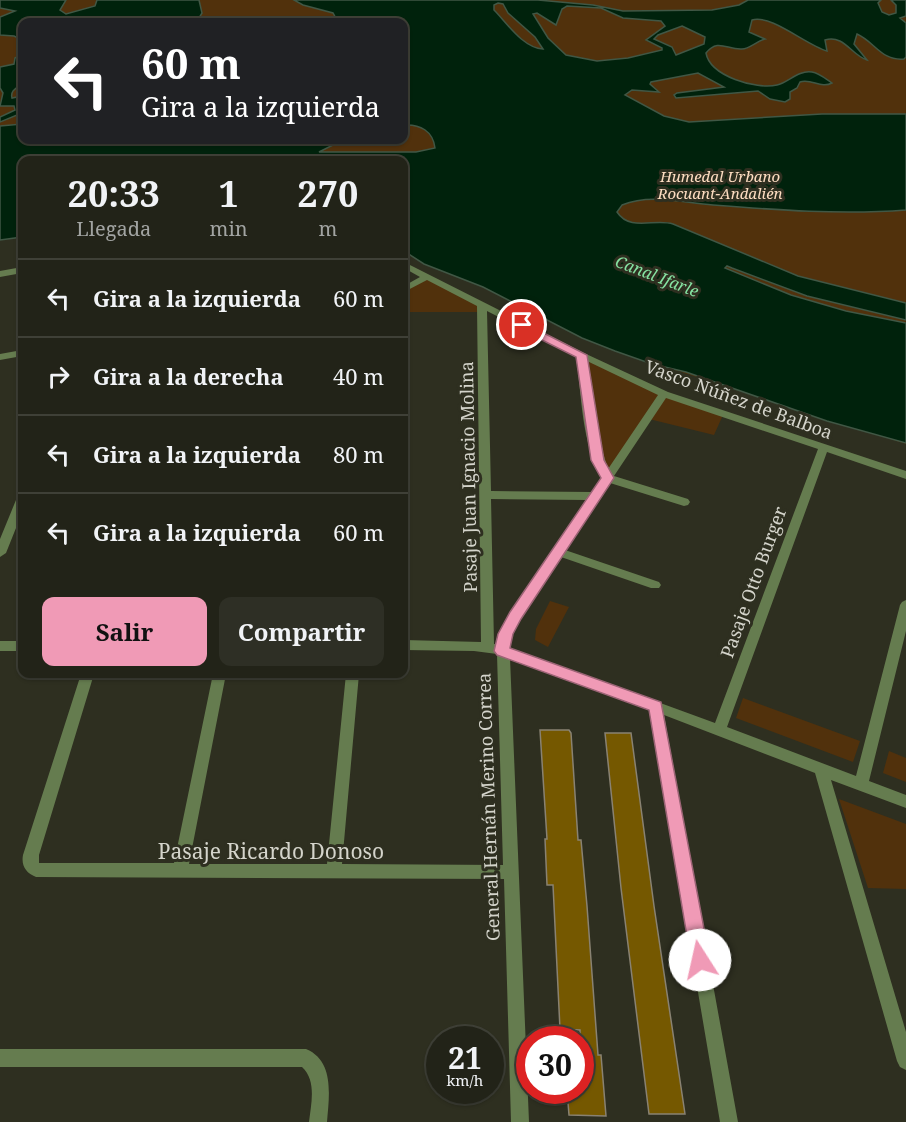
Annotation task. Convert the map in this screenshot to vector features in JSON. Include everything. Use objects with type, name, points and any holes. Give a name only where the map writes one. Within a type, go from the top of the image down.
[{"type":"street","name":"Vasco Núñez de Balboa","points":[[408,267],[581,355],[664,394],[906,475]]},
{"type":"street","points":[[0,274],[18,271]]},
{"type":"street","points":[[408,287],[426,277]]},
{"type":"street","name":"Pasaje Juan Ignacio Molina","points":[[482,305],[485,495],[495,649]]},
{"type":"street","points":[[0,357],[18,354]]},
{"type":"street","points":[[581,355],[597,460],[608,478],[684,502]]},
{"type":"street","name":"General Hernán Merino Correa","points":[[520,1122],[510,872],[495,649],[664,394]]},
{"type":"street","name":"Pasaje Otto Burger","points":[[719,730],[824,447]]},
{"type":"street","points":[[485,495],[595,496]]},
{"type":"street","points":[[0,553],[18,510]]},
{"type":"street","points":[[558,552],[656,585]]},
{"type":"street","points":[[861,785],[906,605]]},
{"type":"street","points":[[408,645],[495,649],[656,706],[906,802]]},
{"type":"street","points":[[0,646],[18,646]]},
{"type":"street","name":"Pasaje Ricardo Donoso","points":[[86,678],[31,855],[32,867],[42,871],[510,872]]},
{"type":"street","points":[[180,871],[219,678]]},
{"type":"street","points":[[334,872],[353,678]]},
{"type":"street","points":[[656,706],[729,1122]]},
{"type":"street","points":[[821,769],[906,1061]]},
{"type":"street","points":[[0,1058],[306,1058],[315,1065],[320,1075],[318,1122]]},
{"type":"green space","name":"Humedal Urbano Rocuant-Andalién","points":[[0,0],[906,0],[906,444],[615,351],[582,338],[483,287],[424,264],[408,254],[408,156],[18,156],[18,174],[0,236]]},
{"type":"green space","points":[[427,278],[480,306],[480,312],[408,312],[408,288]]},
{"type":"green space","points":[[583,358],[662,394],[607,475],[602,467]]},
{"type":"green space","points":[[665,395],[723,415],[714,435],[649,419]]},
{"type":"green space","points":[[550,601],[569,607],[548,647],[535,640],[536,629]]},
{"type":"green space","points":[[743,698],[860,741],[853,762],[736,718]]},
{"type":"green space","points":[[889,751],[906,758],[906,782],[883,773]]},
{"type":"green space","points":[[839,799],[906,824],[906,889],[868,888]]},
{"type":"water","points":[[0,0],[66,0],[60,10],[66,14],[95,6],[97,0],[199,0],[202,13],[199,18],[18,18],[18,38],[0,35],[0,17],[15,11],[0,8]]},
{"type":"water","name":"Humedal Urbano Rocuant-Andalién","points":[[294,0],[538,0],[593,5],[623,11],[712,10],[739,5],[748,0],[881,0],[878,3],[882,12],[889,15],[896,13],[896,5],[891,0],[906,0],[906,16],[900,18],[906,23],[906,57],[904,59],[889,57],[857,34],[854,44],[867,60],[837,40],[825,40],[827,51],[769,21],[760,19],[752,20],[749,32],[765,39],[745,49],[719,45],[706,53],[709,61],[725,75],[746,83],[777,85],[798,74],[812,72],[832,83],[824,85],[808,81],[800,82],[797,88],[790,92],[790,99],[785,102],[770,99],[758,91],[676,98],[674,95],[677,93],[724,87],[698,73],[651,82],[650,84],[659,92],[632,90],[625,95],[664,116],[689,122],[822,114],[906,114],[906,210],[858,212],[761,209],[656,199],[633,201],[622,205],[617,212],[622,218],[636,223],[673,224],[798,276],[906,303],[906,320],[807,296],[727,266],[725,268],[791,295],[846,311],[906,323],[906,443],[827,421],[686,372],[652,364],[615,351],[582,338],[483,287],[424,264],[408,254],[408,156],[18,156],[18,238],[0,240],[0,126],[18,124],[18,144],[335,144],[319,152],[416,152],[435,148],[429,133],[420,127],[408,125],[408,18],[336,18],[333,13],[303,5]],"holes":[[[503,4],[508,13],[535,37],[543,49],[536,48],[522,40],[494,10],[494,5]],[[567,6],[601,8],[623,18],[661,21],[665,26],[646,40],[662,50],[628,58],[597,61],[566,55],[548,38],[533,14],[537,13],[556,25],[562,9]],[[682,26],[705,37],[704,44],[676,55],[672,47],[654,39],[658,35]]]},
{"type":"water","points":[[18,56],[18,87],[12,93],[12,98],[18,97],[18,115],[0,122],[0,117],[15,110],[14,106],[0,106],[3,93],[0,88],[0,67],[14,64],[15,58]]},
{"type":"building","points":[[540,730],[569,730],[578,840],[581,840],[587,906],[598,1055],[601,1055],[606,1116],[569,1115],[568,1104],[594,1104],[594,1026],[560,1026],[553,885],[547,885],[545,839],[547,839]]},
{"type":"building","points":[[605,733],[631,733],[685,1114],[649,1114],[621,888]]},
{"type":"route","points":[[522,325],[581,355],[597,460],[608,478],[515,616],[503,642],[502,651],[656,706],[700,960]]},
{"type":"water label","name":"Canal Ifarle","points":[[657,276]]}]
